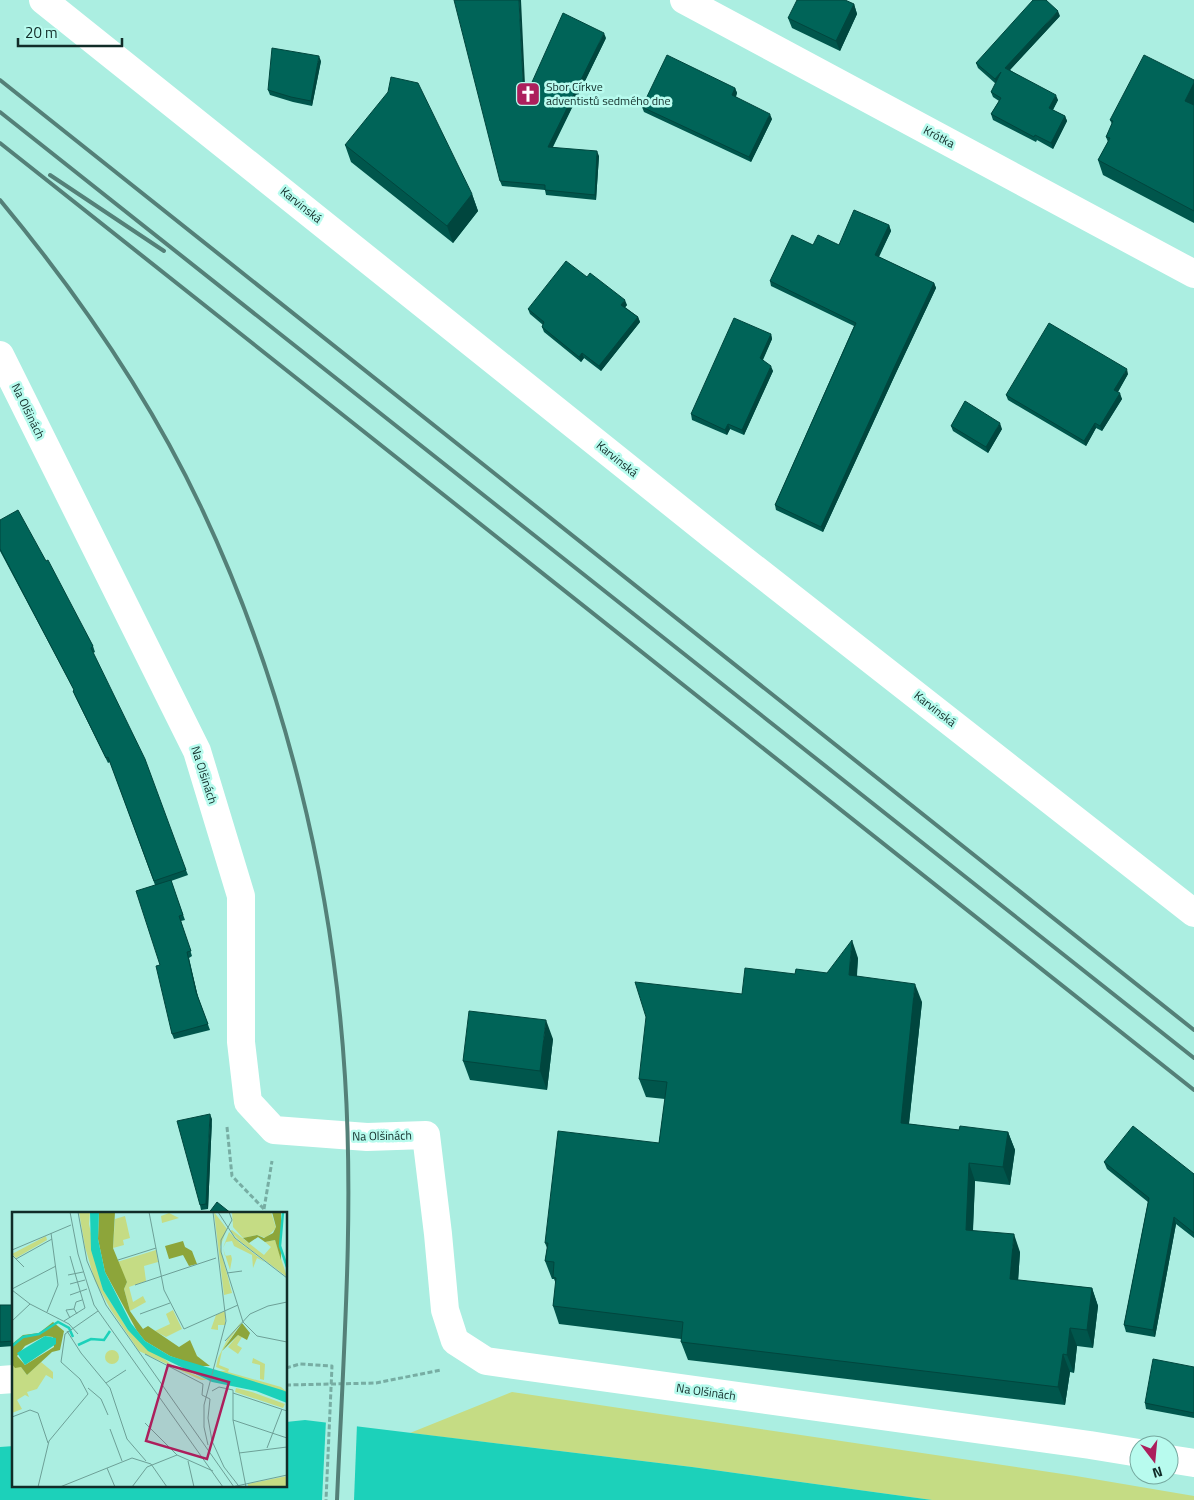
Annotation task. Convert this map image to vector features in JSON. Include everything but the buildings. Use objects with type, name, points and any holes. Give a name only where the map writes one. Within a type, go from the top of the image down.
[{"type":"street","name":"Karvinská","points":[[43,0],[713,536],[1194,914]]},
{"type":"street","name":"Krótka","points":[[684,0],[1194,274]]},
{"type":"street","name":"Na Olšinách","points":[[0,354],[197,751],[241,896],[241,1042],[248,1102],[274,1130],[367,1137],[426,1135],[445,1310],[455,1341],[486,1361],[1129,1451]]},
{"type":"street","points":[[1179,1460],[1194,1463]]},
{"type":"path","points":[[264,1209],[272,1168],[274,1130]]},
{"type":"path","points":[[288,1385],[376,1383],[486,1361]]},
{"type":"path","points":[[288,1367],[300,1364],[332,1366],[326,1500]]},
{"type":"shaded area","points":[[512,1392],[1076,1476],[1194,1496],[1194,1500],[932,1500],[692,1467],[410,1433]]},
{"type":"shaded area","points":[[305,1420],[692,1467],[932,1500],[0,1500],[0,1447],[12,1446],[12,1488],[288,1488],[288,1422]]},
{"type":"pier","points":[[326,1420],[357,1424],[354,1500],[322,1500]]},
{"type":"railway","points":[[0,80],[1194,1030]]},
{"type":"railway","points":[[0,112],[1194,1058]]},
{"type":"railway","points":[[0,143],[1194,1090]]},
{"type":"railway","points":[[50,175],[164,251]]},
{"type":"railway","points":[[0,200],[84,309],[135,386],[181,466],[231,574],[257,643],[280,713],[300,785],[316,857],[329,930],[339,1004],[345,1077],[348,1235],[337,1500]]},
{"type":"place","name":"Sbor Církve adventistů sedmého dne","points":[[528,94]]}]
